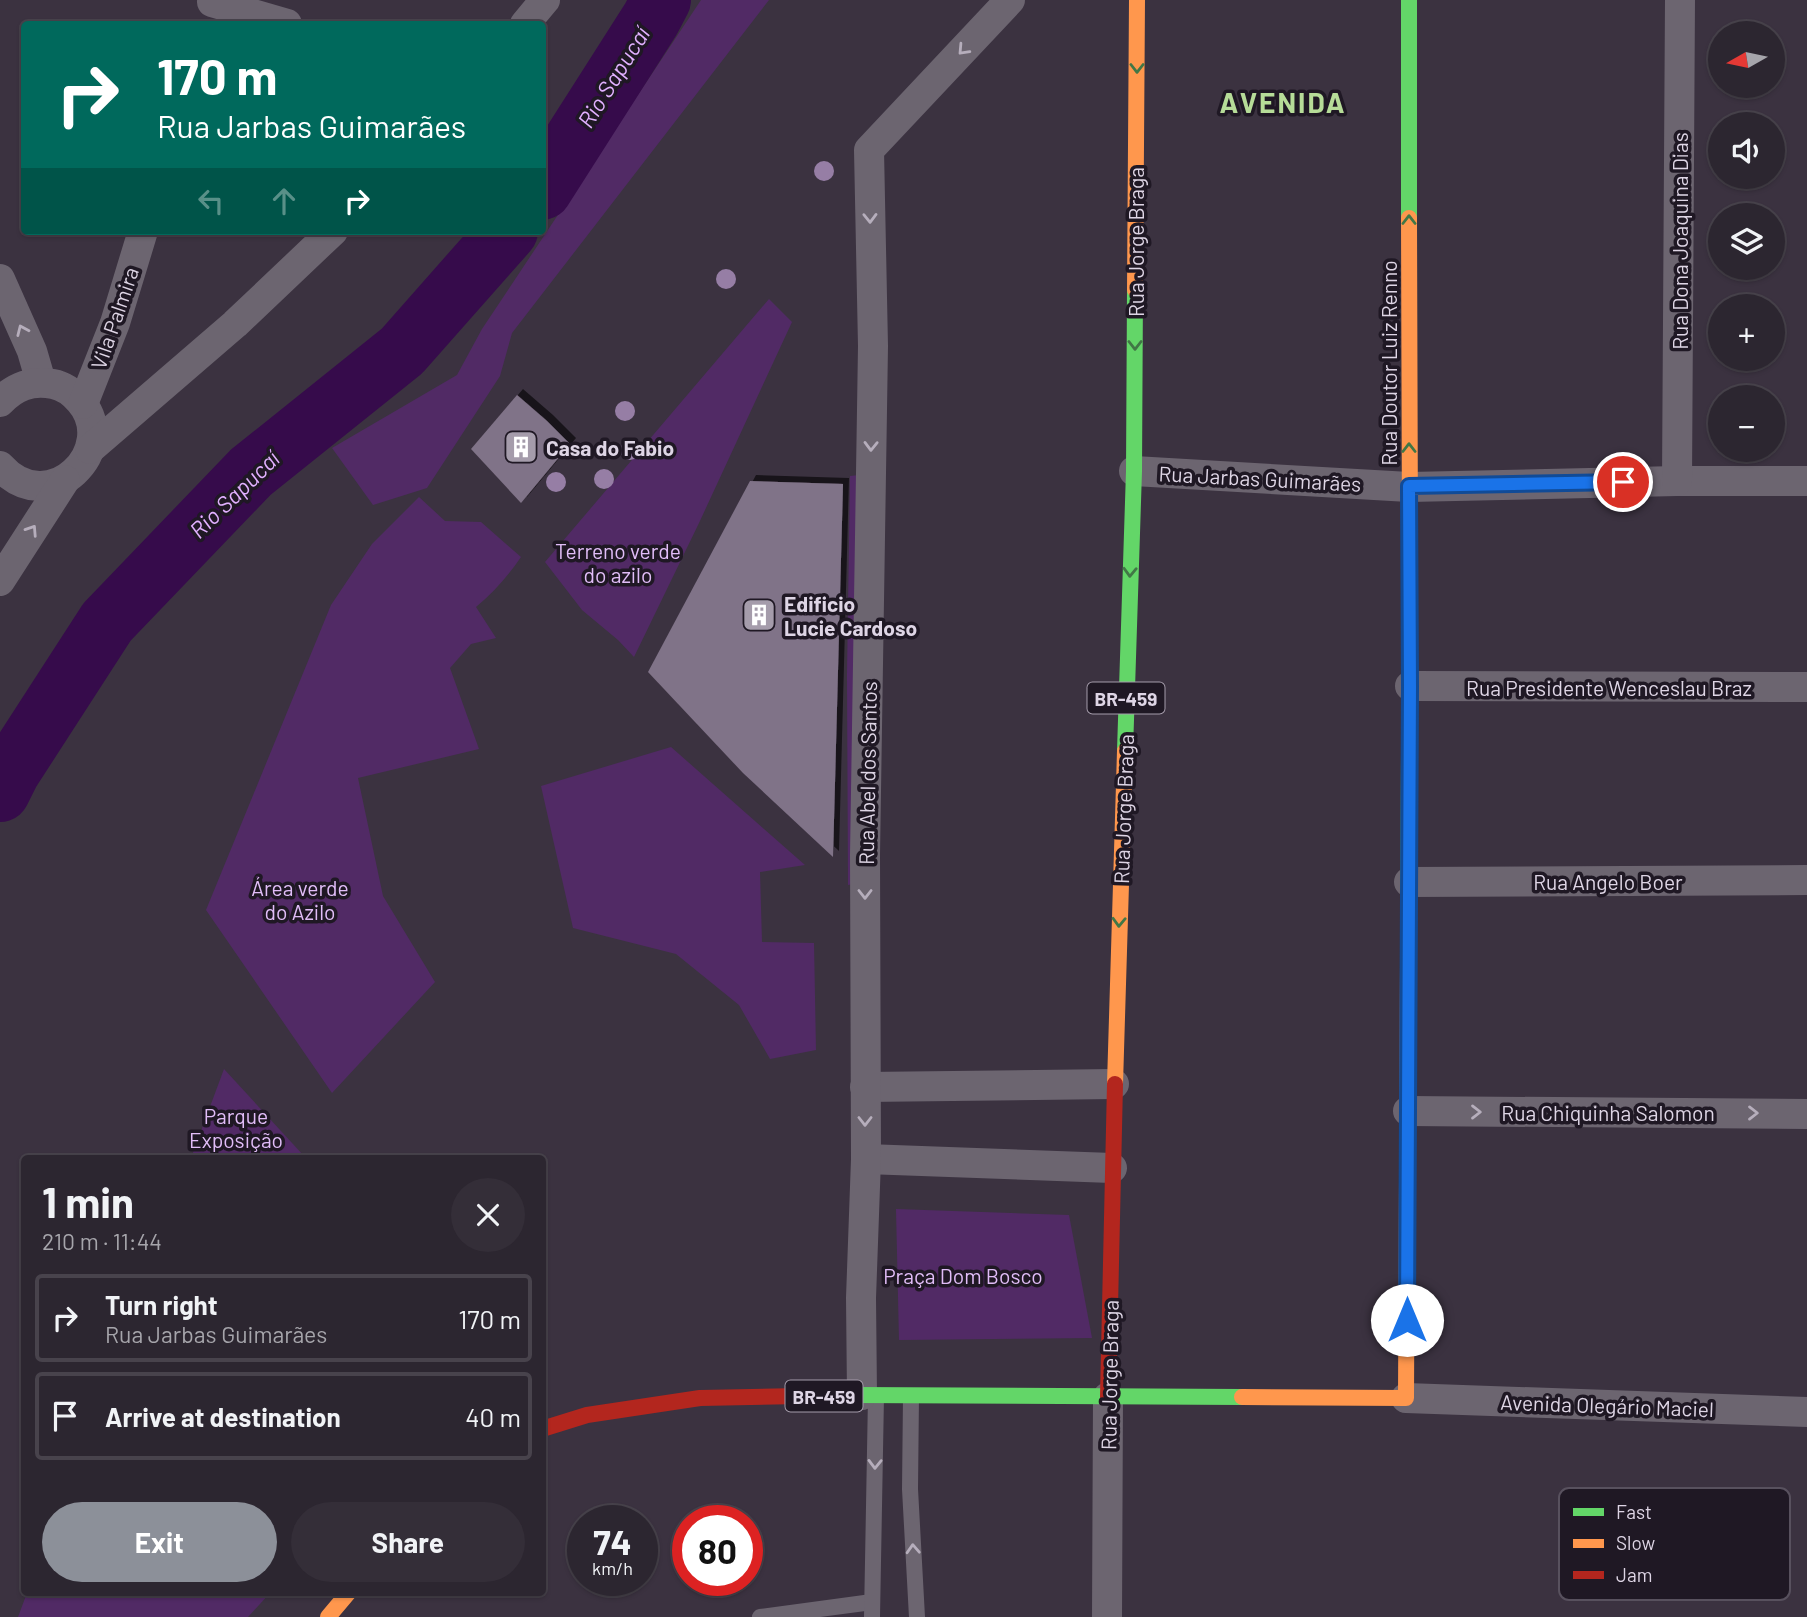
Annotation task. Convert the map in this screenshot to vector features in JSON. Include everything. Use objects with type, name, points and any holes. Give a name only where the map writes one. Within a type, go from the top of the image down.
[{"type":"highway","name":"Rua Jorge Braga","points":[[1108,1397],[1114,1084],[1134,471],[1137,0]]},
{"type":"highway","name":"Rua Doutor Luiz Renno","points":[[1406,1398],[1410,686],[1409,0]]},
{"type":"highway","name":"BR-459","points":[[546,1428],[587,1415],[700,1398],[1406,1398]]},
{"type":"highway","points":[[328,1617],[346,1596]]},
{"type":"street","points":[[528,21],[545,0]]},
{"type":"street","name":"Rua Abel dos Santos","points":[[869,1396],[861,1298],[866,1159],[865,855],[873,346],[869,150],[1010,0]]},
{"type":"street","name":"Rua Dona Joaquina Dias","points":[[1677,481],[1680,0]]},
{"type":"street","points":[[210,9],[272,21]]},
{"type":"street","name":"Vila Palmira","points":[[83,404],[115,323],[142,235]]},
{"type":"street","points":[[90,449],[235,324],[329,235]]},
{"type":"street","points":[[0,279],[32,351],[41,382]]},
{"type":"street","points":[[0,402],[24,384],[41,382],[58,385],[72,393],[83,404],[90,418],[92,434],[90,449],[76,472],[51,485],[35,486],[21,482],[7,474],[0,466]]},
{"type":"street","name":"Rua Jarbas Guimarães","points":[[1134,471],[1409,486],[1807,481]]},
{"type":"street","points":[[0,581],[65,480]]},
{"type":"street","name":"Rua Presidente Wenceslau Braz","points":[[1410,686],[1807,687]]},
{"type":"street","name":"Rua Angelo Boer","points":[[1409,882],[1807,880]]},
{"type":"street","points":[[865,1087],[1114,1084]]},
{"type":"street","name":"Rua Chiquinha Salomon","points":[[1408,1111],[1807,1114]]},
{"type":"street","points":[[866,1159],[1112,1168]]},
{"type":"street","name":"Rua Jorge Braga","points":[[1107,1617],[1108,1397]]},
{"type":"street","name":"Avenida Olegário Maciel","points":[[1406,1398],[1807,1412]]},
{"type":"lane","points":[[760,1617],[872,1610],[869,1396]]},
{"type":"lane","points":[[911,1396],[910,1489],[917,1617]]},
{"type":"green space","points":[[701,0],[769,0],[512,333],[500,376],[427,488],[373,505],[332,448],[457,375],[482,329]]},
{"type":"green space","name":"Terreno verde do azilo","points":[[769,299],[792,322],[634,657],[582,610],[545,562]]},
{"type":"green space","points":[[859,475],[859,883],[848,885],[850,476]]},
{"type":"green space","name":"Área verde do Azilo","points":[[419,497],[445,521],[481,522],[521,557],[489,596],[476,607],[496,638],[471,644],[450,668],[479,749],[358,778],[383,896],[435,982],[332,1093],[206,910],[331,605],[372,544]]},
{"type":"green space","points":[[671,747],[805,865],[760,872],[762,942],[814,943],[816,1050],[770,1059],[739,1005],[676,954],[573,928],[541,786]]},
{"type":"green space","name":"Parque Exposição","points":[[224,1069],[303,1155],[192,1155]]},
{"type":"green space","name":"Praça Dom Bosco","points":[[896,1209],[1069,1215],[1092,1338],[899,1340]]},
{"type":"green space","points":[[26,1596],[267,1596],[248,1617],[18,1617]]},
{"type":"building","name":"Casa do Fabio","points":[[517,395],[570,444],[521,503],[471,449]]},
{"type":"building","name":"Edificio Lucie Cardoso","points":[[750,481],[843,484],[833,857],[743,773],[648,672]]},
{"type":"waterway","name":"Rio Sapucaí","points":[[546,184],[661,0]]},
{"type":"waterway","name":"Rio Sapucaí","points":[[0,792],[10,772],[107,622],[251,472],[402,351],[504,235]]},
{"type":"traffic: fast","points":[[1409,0],[1409,218]]},
{"type":"traffic: fast","points":[[1125,751],[1134,471],[1135,290]]},
{"type":"traffic: fast","points":[[1408,966],[1410,543]]},
{"type":"traffic: fast","points":[[852,1395],[1242,1397]]},
{"type":"traffic: slow","points":[[1135,290],[1137,0]]},
{"type":"traffic: slow","points":[[1409,218],[1410,543]]},
{"type":"traffic: slow","points":[[1115,1084],[1125,751]]},
{"type":"traffic: slow","points":[[1242,1397],[1406,1398],[1408,966]]},
{"type":"traffic: slow","points":[[328,1617],[346,1596]]},
{"type":"traffic: jam","points":[[1108,1397],[1115,1084]]},
{"type":"traffic: jam","points":[[546,1428],[587,1415],[700,1398],[852,1395]]},
{"type":"place","name":"Casa do Fabio","points":[[521,447]]},
{"type":"place","name":"Edificio Lucie Cardoso","points":[[759,615]]},
{"type":"district","name":"AVENIDA","points":[[1283,102]]},
{"type":"route","points":[[1407,1320],[1409,486],[1623,482]]}]
